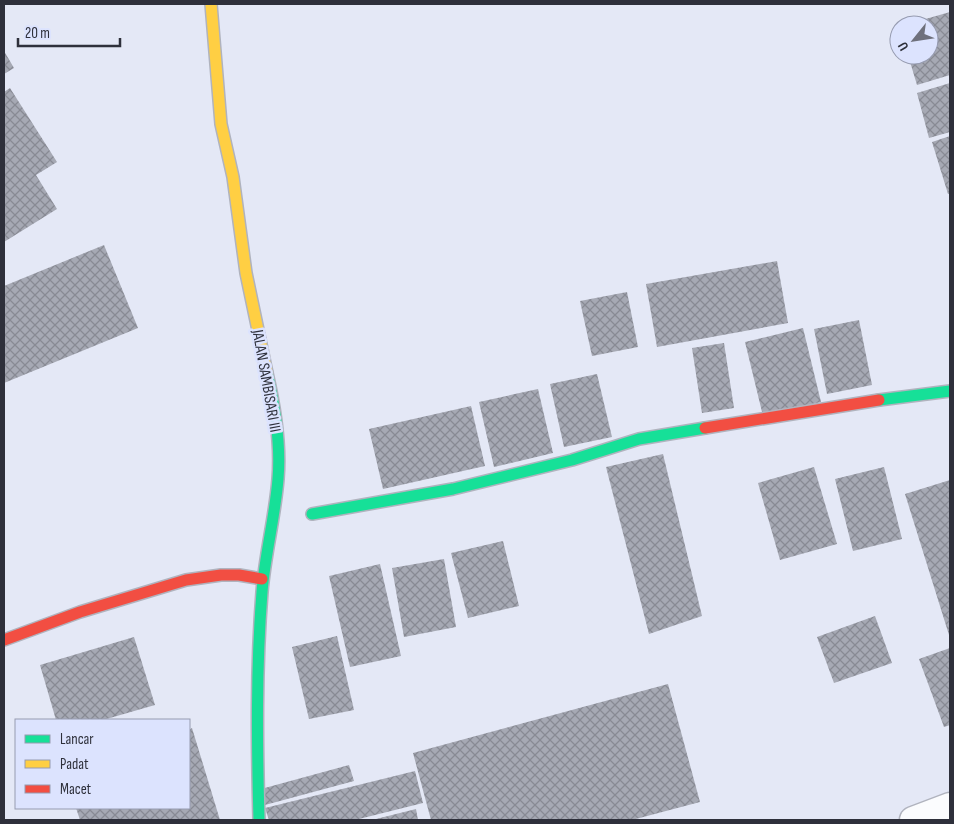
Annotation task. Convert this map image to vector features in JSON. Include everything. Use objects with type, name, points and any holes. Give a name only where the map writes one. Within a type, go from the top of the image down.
[{"type":"street","name":"JALAN SAMBISARI III","points":[[211,4],[221,124],[233,177],[246,273],[273,400],[277,432],[278,478],[262,579],[258,691],[260,820]]},
{"type":"street","points":[[312,514],[453,489],[572,460],[638,439],[843,405],[950,391]]},
{"type":"street","points":[[4,640],[80,612],[186,580],[221,575],[239,575],[262,579]]},
{"type":"street","points":[[921,819],[950,806]]},
{"type":"building","points":[[950,12],[950,75],[917,85],[911,65],[939,65],[939,15]]},
{"type":"building","points":[[4,51],[14,68],[4,74]]},
{"type":"building","points":[[950,83],[950,132],[929,138],[917,93]]},
{"type":"building","points":[[10,88],[57,162],[36,175],[57,209],[4,242],[4,92]]},
{"type":"building","points":[[950,136],[950,194],[948,194],[932,142]]},
{"type":"building","points":[[104,245],[138,328],[4,383],[4,286]]},
{"type":"building","points":[[777,261],[788,323],[657,347],[646,284]]},
{"type":"building","points":[[627,292],[638,347],[592,356],[580,301]]},
{"type":"building","points":[[859,320],[872,385],[827,394],[814,329]]},
{"type":"building","points":[[803,328],[821,402],[763,416],[745,342]]},
{"type":"building","points":[[724,343],[734,408],[702,413],[692,348]]},
{"type":"building","points":[[597,374],[612,437],[564,447],[550,384]]},
{"type":"building","points":[[538,389],[553,453],[494,467],[479,402]]},
{"type":"building","points":[[471,406],[485,466],[383,489],[369,429]]},
{"type":"building","points":[[663,454],[702,616],[649,634],[606,467]]},
{"type":"building","points":[[814,467],[837,544],[780,560],[758,483]]},
{"type":"building","points":[[884,467],[902,539],[853,551],[835,479]]},
{"type":"building","points":[[950,480],[950,635],[949,635],[905,494]]},
{"type":"building","points":[[503,541],[519,606],[468,618],[451,553]]},
{"type":"building","points":[[444,559],[456,627],[404,637],[392,568]]},
{"type":"building","points":[[380,564],[401,656],[350,667],[329,576]]},
{"type":"building","points":[[875,616],[892,663],[834,683],[817,637]]},
{"type":"building","points":[[337,636],[354,710],[309,719],[292,647]]},
{"type":"building","points":[[134,637],[155,705],[106,719],[56,719],[40,665]]},
{"type":"building","points":[[950,648],[950,725],[944,727],[919,659]]},
{"type":"building","points":[[668,684],[700,802],[632,820],[431,820],[413,753]]},
{"type":"building","points":[[192,728],[220,820],[80,820],[76,809],[190,809],[190,729]]},
{"type":"building","points":[[349,765],[354,781],[265,805],[261,789]]},
{"type":"building","points":[[415,771],[423,803],[355,820],[269,820],[265,808]]},
{"type":"building","points":[[416,809],[418,820],[372,820]]},
{"type":"traffic: fast","points":[[259,820],[258,706],[260,620],[263,578],[275,507],[279,466],[277,426],[267,373]]},
{"type":"traffic: fast","points":[[879,400],[950,391]]},
{"type":"traffic: fast","points":[[312,514],[453,489],[572,460],[639,439],[705,428]]},
{"type":"traffic: slow","points":[[211,4],[221,124],[233,177],[246,273],[267,373]]},
{"type":"traffic: jam","points":[[705,428],[879,400]]},
{"type":"traffic: jam","points":[[4,640],[80,612],[186,580],[221,575],[239,575],[262,579]]}]
